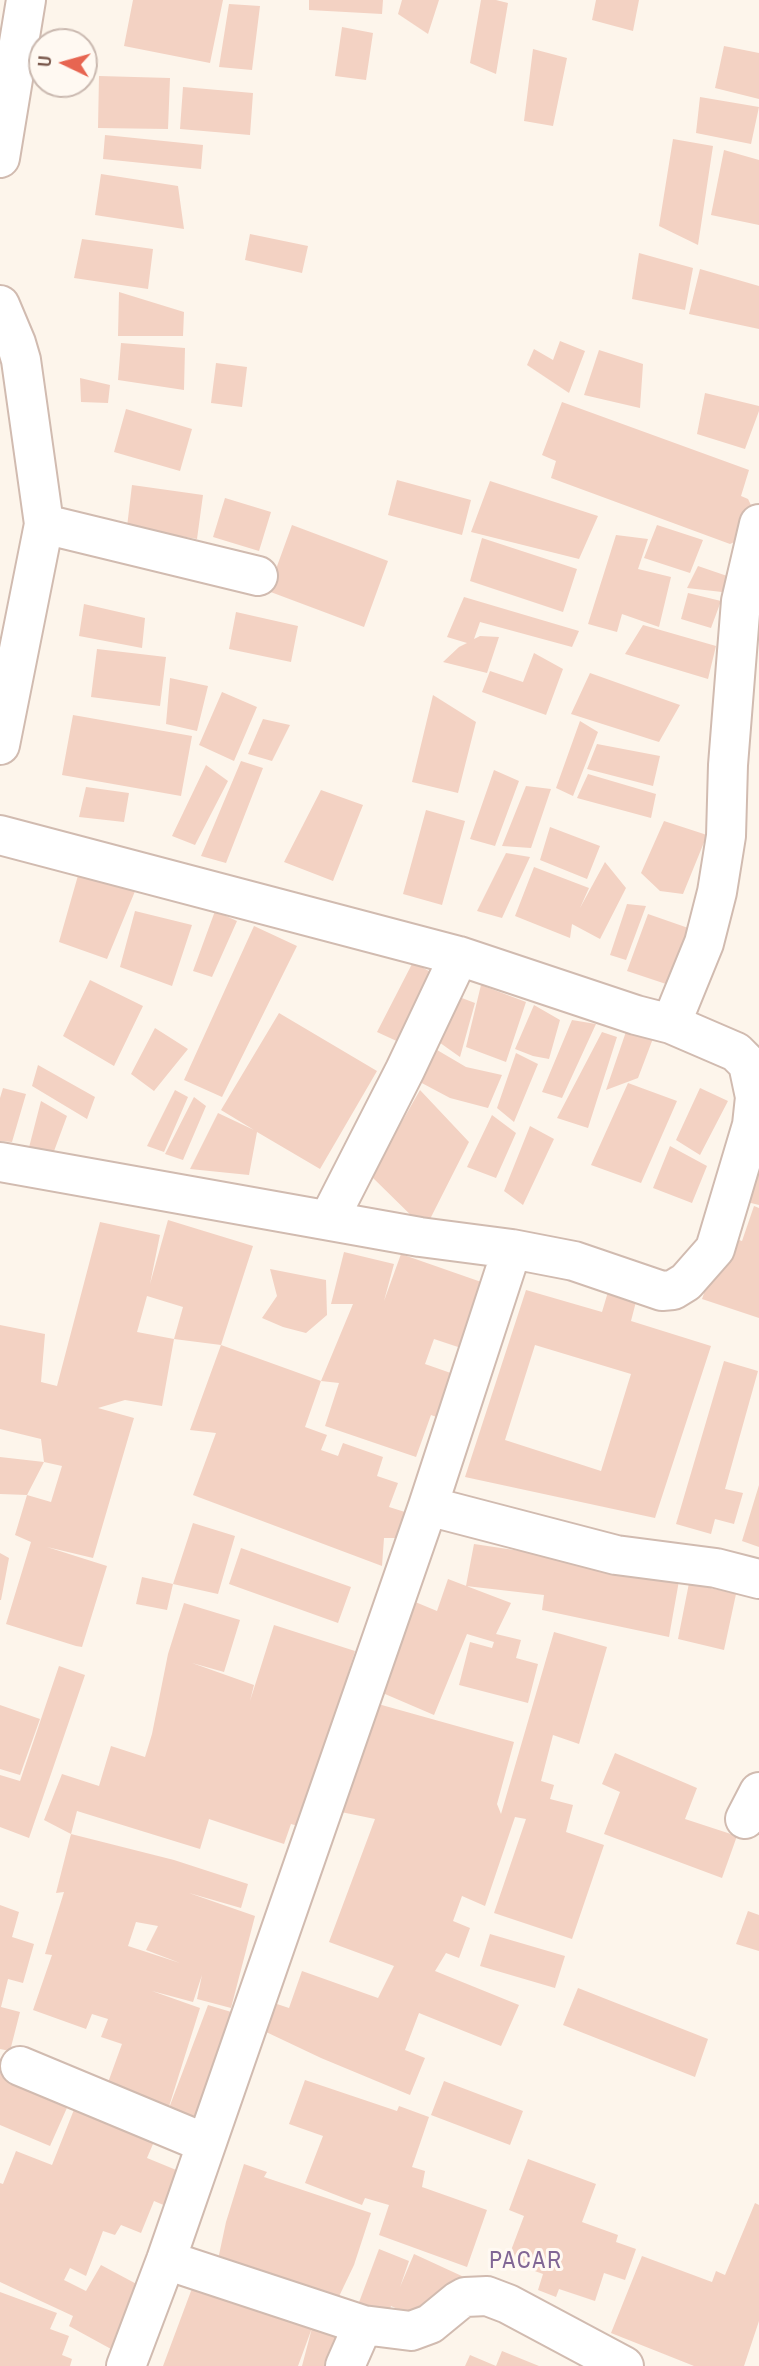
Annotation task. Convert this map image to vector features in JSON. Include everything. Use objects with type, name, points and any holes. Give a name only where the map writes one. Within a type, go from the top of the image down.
[{"type":"street","points":[[0,158],[26,0]]},
{"type":"street","points":[[0,305],[21,360],[44,524],[0,745]]},
{"type":"street","points":[[44,524],[258,576]]},
{"type":"street","points":[[671,1024],[704,943],[717,892],[726,836],[728,765],[759,524]]},
{"type":"street","points":[[0,835],[458,956],[671,1024],[736,1052],[748,1064],[755,1097],[756,1126],[715,1249],[686,1282],[673,1290],[662,1291],[574,1261],[505,1270],[421,1237],[0,1162]]},
{"type":"street","points":[[329,1219],[405,1070],[458,956]]},
{"type":"street","points":[[125,2366],[166,2260],[428,1506],[505,1270]]},
{"type":"street","points":[[428,1506],[616,1555],[716,1568],[759,1580]]},
{"type":"street","points":[[20,2066],[205,2143]]},
{"type":"street","points":[[166,2260],[363,2325],[411,2331],[430,2324],[465,2297],[487,2296],[508,2304],[624,2366]]},
{"type":"street","points":[[345,2366],[363,2325]]},
{"type":"building","points":[[133,0],[223,0],[210,63],[124,46]]},
{"type":"building","points":[[309,0],[383,0],[382,14],[309,10]]},
{"type":"building","points":[[402,0],[439,0],[428,34],[398,14]]},
{"type":"building","points":[[481,0],[508,3],[496,74],[470,63]]},
{"type":"building","points":[[596,0],[639,0],[633,31],[592,20]]},
{"type":"building","points":[[229,4],[260,6],[252,70],[219,67]]},
{"type":"building","points":[[342,27],[373,33],[366,80],[335,76]]},
{"type":"building","points":[[724,46],[759,53],[759,99],[715,88]]},
{"type":"building","points":[[533,49],[567,58],[553,126],[524,121]]},
{"type":"building","points":[[99,76],[170,78],[168,129],[98,128]]},
{"type":"building","points":[[183,87],[253,93],[250,135],[180,129]]},
{"type":"building","points":[[700,97],[759,107],[751,144],[696,133]]},
{"type":"building","points":[[105,135],[203,145],[201,169],[103,159]]},
{"type":"building","points":[[673,139],[713,146],[698,245],[659,226]]},
{"type":"building","points":[[724,150],[759,160],[759,225],[711,215]]},
{"type":"building","points":[[101,174],[178,186],[184,229],[95,215]]},
{"type":"building","points":[[250,234],[308,246],[302,273],[245,260]]},
{"type":"building","points":[[82,239],[153,249],[148,289],[74,278]]},
{"type":"building","points":[[639,253],[693,268],[685,310],[632,299]]},
{"type":"building","points":[[700,269],[759,286],[759,329],[689,314]]},
{"type":"building","points":[[119,292],[184,312],[183,336],[118,336]]},
{"type":"building","points":[[560,341],[585,351],[569,393],[527,365],[534,349],[553,360]]},
{"type":"building","points":[[121,343],[185,348],[184,390],[118,380]]},
{"type":"building","points":[[599,350],[643,364],[640,408],[584,395]]},
{"type":"building","points":[[216,363],[247,367],[242,407],[211,403]]},
{"type":"building","points":[[80,378],[110,385],[108,403],[81,402]]},
{"type":"building","points":[[705,393],[759,406],[745,449],[697,434]]},
{"type":"building","points":[[562,402],[749,470],[741,496],[748,499],[755,513],[739,540],[730,544],[551,478],[556,461],[542,455]]},
{"type":"building","points":[[126,409],[192,429],[180,471],[114,452]]},
{"type":"building","points":[[397,480],[471,500],[462,535],[388,515]]},
{"type":"building","points":[[490,481],[598,516],[579,559],[471,532]]},
{"type":"building","points":[[132,485],[203,495],[197,539],[127,527]]},
{"type":"building","points":[[225,498],[271,512],[259,551],[213,537]]},
{"type":"building","points":[[292,525],[388,561],[364,627],[268,591]]},
{"type":"building","points":[[657,525],[703,540],[690,573],[644,558]]},
{"type":"building","points":[[616,535],[648,539],[638,569],[671,577],[659,627],[622,614],[617,632],[588,624]]},
{"type":"building","points":[[482,538],[577,569],[563,612],[470,581]]},
{"type":"building","points":[[698,566],[733,578],[722,592],[687,588]]},
{"type":"building","points":[[688,593],[721,601],[711,628],[681,619]]},
{"type":"building","points":[[464,597],[579,631],[572,647],[480,622],[474,639],[480,636],[499,637],[487,673],[443,662],[467,643],[447,637]]},
{"type":"building","points":[[84,604],[145,618],[142,648],[79,636]]},
{"type":"building","points":[[236,612],[298,626],[291,662],[229,649]]},
{"type":"building","points":[[643,625],[716,646],[708,679],[625,654]]},
{"type":"building","points":[[97,649],[166,657],[160,706],[91,697]]},
{"type":"building","points":[[534,653],[563,669],[546,715],[482,692],[490,671],[523,682]]},
{"type":"building","points":[[590,673],[680,705],[659,742],[571,714]]},
{"type":"building","points":[[170,678],[208,686],[197,731],[166,724]]},
{"type":"building","points":[[222,692],[257,707],[234,761],[199,745]]},
{"type":"building","points":[[433,695],[476,722],[458,793],[412,782]]},
{"type":"building","points":[[73,715],[192,736],[181,796],[62,775]]},
{"type":"building","points":[[263,719],[290,725],[272,761],[248,754]]},
{"type":"building","points":[[580,721],[598,732],[573,796],[556,788]]},
{"type":"building","points":[[597,744],[660,756],[653,786],[587,769]]},
{"type":"building","points":[[241,761],[263,768],[226,863],[201,856]]},
{"type":"building","points":[[206,765],[228,781],[195,845],[172,836]]},
{"type":"building","points":[[494,770],[519,781],[495,846],[470,839]]},
{"type":"building","points":[[588,774],[656,794],[651,818],[577,798]]},
{"type":"building","points":[[526,786],[551,789],[531,848],[502,846]]},
{"type":"building","points":[[86,787],[129,793],[124,822],[79,817]]},
{"type":"building","points":[[321,790],[363,805],[333,881],[284,862]]},
{"type":"building","points":[[426,810],[465,821],[442,905],[403,894]]},
{"type":"building","points":[[664,821],[707,835],[683,894],[660,891],[641,873]]},
{"type":"building","points":[[550,827],[600,846],[587,879],[540,860]]},
{"type":"building","points":[[506,853],[530,857],[502,918],[477,911]]},
{"type":"building","points":[[605,862],[626,888],[600,939],[572,924],[570,938],[515,916],[534,867],[589,888],[580,908]]},
{"type":"building","points":[[81,865],[138,884],[107,959],[59,942]]},
{"type":"building","points":[[627,904],[646,906],[626,960],[610,955]]},
{"type":"building","points":[[135,911],[192,925],[172,986],[120,967]]},
{"type":"building","points":[[215,911],[237,921],[212,977],[193,971]]},
{"type":"building","points":[[648,914],[694,930],[678,988],[627,971]]},
{"type":"building","points":[[254,926],[297,946],[222,1097],[184,1080]]},
{"type":"building","points":[[413,962],[441,978],[414,1049],[377,1032]]},
{"type":"building","points":[[90,980],[143,1006],[114,1066],[63,1036]]},
{"type":"building","points":[[481,985],[526,1002],[506,1062],[466,1047]]},
{"type":"building","points":[[454,995],[475,1003],[460,1057],[436,1040]]},
{"type":"building","points":[[534,1005],[560,1020],[549,1059],[515,1049]]},
{"type":"building","points":[[279,1013],[377,1071],[320,1169],[257,1132],[249,1175],[190,1169],[218,1113],[254,1130],[221,1110]]},
{"type":"building","points":[[631,1017],[657,1028],[638,1078],[606,1090]]},
{"type":"building","points":[[572,1020],[596,1024],[562,1098],[542,1092]]},
{"type":"building","points":[[155,1028],[188,1049],[154,1091],[131,1074]]},
{"type":"building","points":[[602,1032],[617,1037],[588,1128],[557,1118]]},
{"type":"building","points":[[432,1047],[466,1067],[502,1075],[488,1108],[450,1098],[418,1081]]},
{"type":"building","points":[[516,1053],[538,1064],[514,1122],[497,1108]]},
{"type":"building","points":[[38,1065],[95,1097],[87,1119],[32,1086]]},
{"type":"building","points":[[628,1083],[677,1101],[641,1183],[591,1165]]},
{"type":"building","points":[[3,1088],[26,1094],[12,1142],[0,1141],[0,1098]]},
{"type":"building","points":[[700,1088],[728,1101],[700,1155],[676,1140]]},
{"type":"building","points":[[175,1090],[188,1097],[164,1152],[147,1146]]},
{"type":"building","points":[[420,1090],[469,1142],[425,1229],[371,1176]]},
{"type":"building","points":[[194,1097],[206,1106],[183,1160],[165,1154]]},
{"type":"building","points":[[41,1101],[67,1116],[50,1162],[26,1159]]},
{"type":"building","points":[[492,1115],[516,1133],[496,1178],[467,1167]]},
{"type":"building","points":[[530,1126],[554,1139],[523,1205],[504,1191]]},
{"type":"building","points":[[670,1146],[707,1166],[692,1203],[653,1188]]},
{"type":"building","points":[[759,1168],[759,1205],[747,1202]]},
{"type":"building","points":[[754,1206],[759,1208],[759,1318],[702,1299],[712,1270],[721,1273],[733,1238],[742,1241]]},
{"type":"building","points":[[168,1220],[253,1246],[221,1345],[174,1339],[162,1406],[125,1400],[98,1408],[134,1418],[93,1558],[47,1547],[107,1566],[82,1647],[6,1624],[31,1542],[15,1535],[27,1495],[51,1502],[62,1466],[44,1462],[41,1439],[0,1429],[0,1325],[45,1334],[41,1382],[57,1386],[100,1222],[160,1235],[150,1284]],"holes":[[[147,1296],[183,1307],[174,1339],[137,1332]]]},
{"type":"building","points":[[344,1252],[394,1264],[384,1301],[401,1254],[487,1284],[464,1349],[434,1339],[425,1364],[465,1378],[450,1422],[431,1415],[416,1457],[325,1426],[339,1383],[321,1381],[353,1304],[331,1304]]},
{"type":"building","points":[[270,1269],[326,1280],[327,1315],[306,1333],[262,1318],[277,1296]]},
{"type":"building","points":[[610,1285],[638,1294],[631,1321],[711,1346],[655,1518],[465,1477],[526,1290],[602,1312]],"holes":[[[535,1345],[631,1374],[601,1471],[505,1440]]]},
{"type":"building","points":[[221,1345],[321,1381],[305,1427],[327,1435],[321,1450],[338,1456],[343,1443],[383,1457],[377,1476],[398,1483],[389,1507],[405,1512],[396,1538],[384,1538],[382,1566],[193,1495],[216,1433],[190,1430]]},
{"type":"building","points":[[724,1361],[758,1371],[725,1489],[743,1493],[734,1524],[715,1519],[711,1534],[676,1524]]},
{"type":"building","points":[[0,1457],[44,1462],[27,1495],[0,1494]]},
{"type":"building","points":[[759,1485],[759,1547],[742,1541]]},
{"type":"building","points":[[193,1523],[235,1536],[218,1594],[173,1584]]},
{"type":"building","points":[[524,1539],[680,1575],[669,1637],[542,1610],[544,1595],[466,1586],[474,1544],[521,1551]]},
{"type":"building","points":[[241,1548],[351,1587],[338,1623],[229,1584]]},
{"type":"building","points":[[0,1553],[9,1558],[1,1600],[0,1600]]},
{"type":"building","points":[[142,1577],[173,1584],[167,1610],[136,1604]]},
{"type":"building","points":[[448,1579],[511,1603],[496,1634],[521,1640],[516,1658],[538,1664],[528,1703],[459,1685],[470,1642],[492,1648],[494,1642],[467,1634],[434,1715],[371,1688],[408,1599],[437,1611]]},
{"type":"building","points":[[689,1583],[736,1594],[724,1650],[678,1639]]},
{"type":"building","points":[[184,1603],[240,1620],[224,1672],[192,1663],[254,1685],[250,1701],[274,1625],[355,1651],[305,1828],[291,1824],[284,1844],[209,1819],[200,1849],[77,1811],[71,1834],[44,1820],[62,1774],[99,1786],[111,1746],[145,1757],[168,1654]]},
{"type":"building","points":[[554,1632],[607,1647],[579,1744],[553,1735],[541,1781],[554,1785],[550,1799],[573,1805],[566,1832],[604,1845],[572,1939],[494,1913],[526,1819],[515,1817],[485,1906],[462,1896],[453,1921],[470,1928],[459,1958],[446,1953],[435,1971],[519,2005],[501,2046],[419,2013],[405,2050],[425,2058],[410,2095],[264,2031],[274,2003],[289,2008],[302,1971],[378,1998],[394,1966],[329,1942],[375,1819],[341,1812],[371,1702],[514,1742],[497,1804],[501,1814]]},
{"type":"building","points":[[59,1666],[85,1675],[29,1838],[0,1827],[0,1775],[20,1781]]},
{"type":"building","points":[[0,1705],[40,1719],[20,1775],[0,1769]]},
{"type":"building","points":[[615,1753],[697,1788],[685,1819],[737,1836],[722,1878],[604,1834],[620,1792],[602,1784]]},
{"type":"building","points":[[71,1834],[174,1860],[248,1884],[241,1908],[189,1893],[255,1916],[231,2008],[197,1999],[202,1975],[193,2002],[152,1991],[200,2008],[166,2116],[208,2005],[238,2014],[197,2133],[102,2099],[122,2044],[101,2037],[108,2019],[92,2014],[86,2029],[33,2010],[52,1955],[45,1954],[64,1892],[56,1893]],"holes":[[[136,1922],[158,1926],[146,1950],[180,1963],[128,1946]]]},
{"type":"building","points":[[0,1905],[19,1912],[12,1937],[34,1944],[23,1983],[8,1979],[1,2007],[20,2012],[10,2051],[0,2049]]},
{"type":"building","points":[[748,1911],[759,1915],[759,1951],[736,1944]]},
{"type":"building","points":[[490,1934],[565,1956],[555,1988],[480,1966]]},
{"type":"building","points":[[578,1988],[708,2039],[695,2077],[563,2025]]},
{"type":"building","points":[[0,2073],[70,2101],[50,2146],[0,2125]]},
{"type":"building","points":[[305,2080],[397,2111],[399,2106],[429,2117],[412,2167],[425,2171],[422,2187],[487,2210],[467,2267],[379,2235],[389,2205],[365,2198],[362,2205],[305,2183],[323,2136],[289,2124]]},
{"type":"building","points":[[444,2081],[523,2111],[510,2145],[431,2115]]},
{"type":"building","points":[[79,2097],[159,2130],[147,2158],[186,2174],[173,2209],[154,2201],[141,2233],[121,2225],[115,2235],[103,2231],[86,2276],[70,2268],[64,2280],[86,2291],[101,2265],[144,2288],[111,2349],[69,2326],[73,2316],[0,2282],[0,2183],[3,2184],[16,2151],[52,2165]]},
{"type":"building","points":[[528,2159],[596,2184],[582,2222],[618,2235],[616,2242],[636,2249],[625,2280],[604,2273],[595,2301],[559,2289],[556,2297],[538,2290],[543,2274],[507,2261],[524,2216],[509,2210]]},
{"type":"building","points":[[244,2164],[267,2172],[264,2177],[371,2213],[354,2265],[333,2309],[216,2269],[226,2222]]},
{"type":"building","points":[[755,2203],[759,2205],[759,2321],[744,2366],[694,2366],[611,2333],[642,2256],[712,2282],[716,2271],[725,2275]]},
{"type":"building","points":[[379,2249],[409,2261],[400,2287],[414,2254],[477,2283],[420,2319],[391,2306],[388,2316],[358,2305]]},
{"type":"building","points":[[194,2283],[350,2335],[338,2366],[302,2366],[312,2328],[298,2366],[163,2366]]},
{"type":"building","points":[[0,2292],[57,2313],[50,2329],[69,2336],[62,2355],[72,2359],[70,2366],[0,2366]]},
{"type":"building","points":[[502,2351],[539,2366],[496,2366]]},
{"type":"building","points":[[470,2355],[496,2366],[465,2366]]},
{"type":"district","name":"PACAR","points":[[526,2262]]}]
